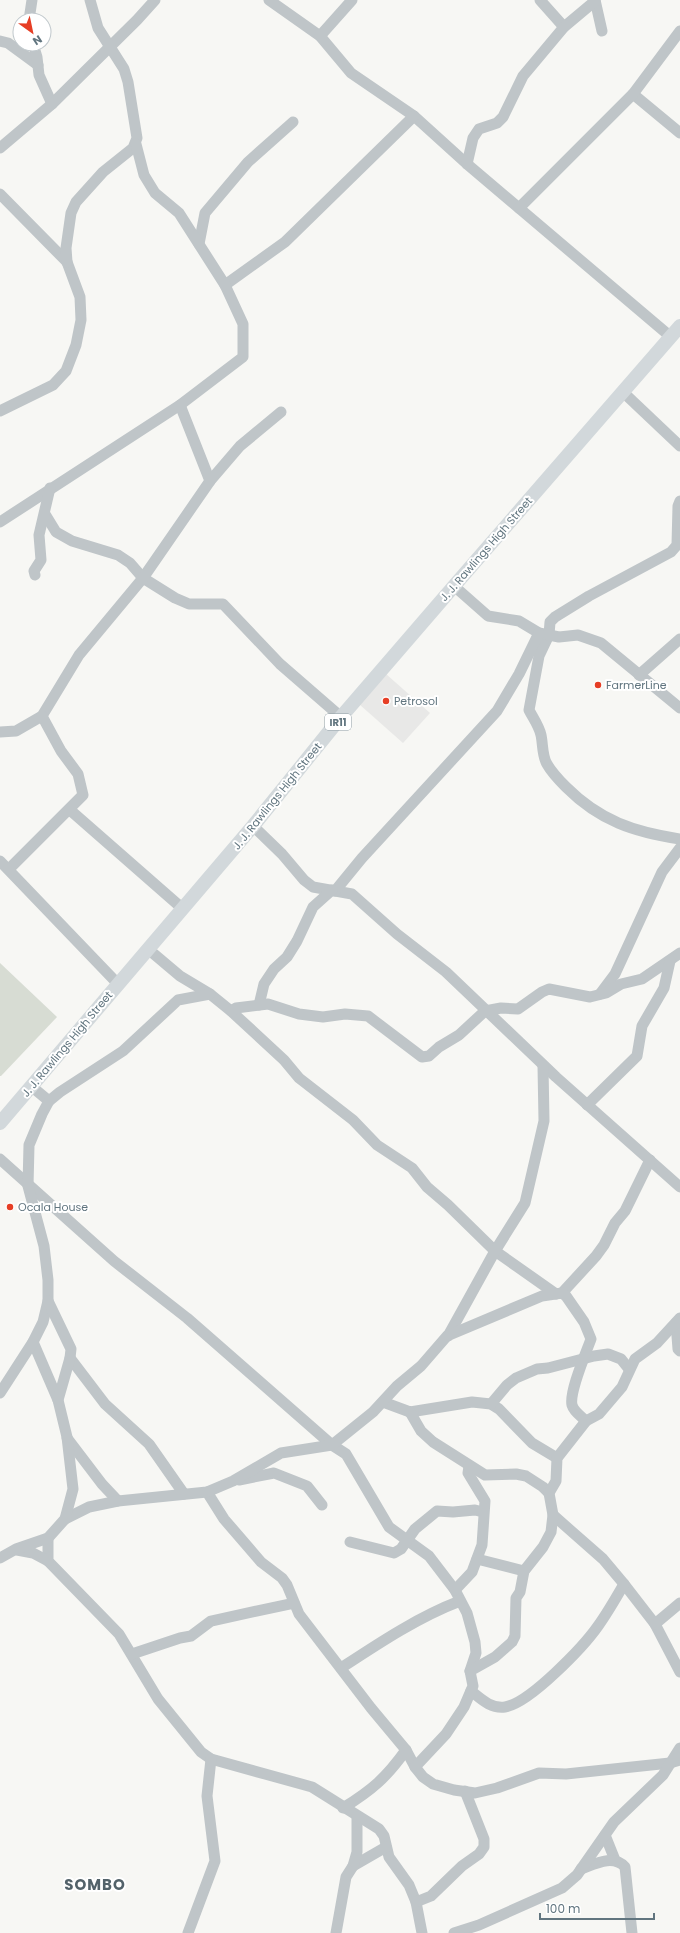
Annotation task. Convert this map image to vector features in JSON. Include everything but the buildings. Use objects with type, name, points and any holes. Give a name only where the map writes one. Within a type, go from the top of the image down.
[{"type":"main road","name":"J. J. Rawlings High Street","points":[[0,1122],[253,826],[342,717],[454,586],[624,393],[680,326]]},
{"type":"street","points":[[30,12],[32,0]]},
{"type":"street","points":[[0,522],[50,488],[180,405],[243,357],[243,324],[225,285],[179,213],[155,193],[144,175],[136,144],[137,138],[128,82],[124,69],[98,28],[90,0]]},
{"type":"street","points":[[0,148],[52,104],[137,20],[154,0]]},
{"type":"street","points":[[269,0],[320,36],[351,73],[414,116],[467,164],[670,337]]},
{"type":"street","points":[[320,36],[352,0]]},
{"type":"street","points":[[540,0],[564,26]]},
{"type":"street","points":[[467,164],[473,138],[479,130],[497,123],[503,117],[523,76],[564,26],[595,1],[602,31]]},
{"type":"street","points":[[519,208],[634,94],[680,31]]},
{"type":"street","points":[[0,40],[8,43],[38,65]]},
{"type":"street","points":[[35,52],[39,75],[52,104]]},
{"type":"street","points":[[634,94],[680,133]]},
{"type":"street","points":[[225,285],[285,242],[414,116]]},
{"type":"street","points":[[199,244],[205,213],[248,162],[293,122]]},
{"type":"street","points":[[0,411],[53,385],[66,372],[76,345],[81,320],[80,297],[66,262],[66,248],[71,212],[76,202],[103,172],[136,144]]},
{"type":"street","points":[[0,194],[66,262]]},
{"type":"street","points":[[624,393],[680,446]]},
{"type":"street","points":[[180,405],[210,481]]},
{"type":"street","points":[[0,732],[16,731],[42,716],[79,655],[143,578],[210,481],[240,446],[280,412]]},
{"type":"street","points":[[35,575],[34,571],[41,560],[39,535],[50,488]]},
{"type":"street","points":[[259,1005],[264,984],[274,969],[291,952],[313,907],[334,891],[362,858],[497,711],[550,622],[555,617],[590,596],[672,552],[677,545],[678,506],[680,501]]},
{"type":"street","points":[[45,514],[56,532],[72,540],[118,555],[130,563],[143,578],[175,598],[189,604],[223,604],[280,664],[342,717]]},
{"type":"street","points":[[39,535],[56,532]]},
{"type":"street","points":[[454,586],[488,616],[519,621],[544,634],[559,638],[578,635],[601,643],[639,676],[680,708]]},
{"type":"street","points":[[544,634],[529,710],[541,735],[546,763],[553,774],[570,792],[589,807],[611,821],[628,828],[680,839]]},
{"type":"street","points":[[639,676],[680,639]]},
{"type":"street","points":[[9,869],[70,810],[83,795],[78,774],[61,751],[42,716]]},
{"type":"street","points":[[70,810],[183,908]]},
{"type":"street","points":[[253,826],[282,854],[304,880],[313,887],[352,894],[397,934],[446,972],[543,1066],[680,1187]]},
{"type":"street","points":[[599,995],[615,974],[662,872],[680,848]]},
{"type":"street","points":[[0,861],[118,984]]},
{"type":"street","points":[[148,949],[180,976],[210,994],[231,1011],[284,1060],[299,1078],[353,1120],[377,1145],[412,1168],[427,1187],[448,1205],[495,1251],[559,1293],[566,1296],[584,1322],[591,1339],[585,1359],[572,1389],[572,1404],[576,1412],[586,1421]]},
{"type":"street","points":[[231,1011],[236,1008],[268,1004],[299,1014],[322,1017],[345,1014],[368,1016],[422,1057],[429,1056],[458,1035],[485,1011],[501,1008],[518,1009],[542,992],[549,989],[590,997],[606,993],[621,984],[642,979],[680,953]]},
{"type":"street","points":[[587,1105],[637,1056],[642,1026],[664,988],[670,960]]},
{"type":"street","points":[[0,1393],[33,1342],[43,1322],[48,1301],[48,1280],[44,1246],[28,1186],[29,1145],[42,1114],[49,1101],[60,1092],[123,1052],[178,1000],[210,994]]},
{"type":"street","points":[[0,1558],[16,1550],[48,1538],[65,1519],[89,1507],[118,1501],[207,1492],[233,1480],[281,1453],[332,1445],[382,1402],[397,1386],[421,1366],[447,1336],[495,1251],[525,1203],[544,1121],[543,1066]]},
{"type":"street","points":[[31,1086],[49,1101]]},
{"type":"street","points":[[0,1159],[28,1186],[114,1260],[187,1318],[332,1445],[346,1454],[389,1527],[429,1556],[455,1590],[467,1613],[475,1642],[476,1653],[470,1671],[473,1686],[464,1707],[446,1734],[415,1767]]},
{"type":"street","points":[[447,1336],[542,1296],[559,1293],[596,1256],[604,1245],[620,1214],[625,1211],[650,1160]]},
{"type":"street","points":[[48,1301],[71,1349],[70,1358],[58,1400]]},
{"type":"street","points":[[548,1493],[556,1481],[557,1458],[586,1421],[599,1414],[622,1387],[628,1378],[629,1369],[635,1359],[651,1348],[678,1321]]},
{"type":"street","points":[[651,1348],[662,1344],[679,1350],[678,1321]]},
{"type":"street","points":[[33,1342],[58,1400],[67,1437],[73,1489],[65,1519]]},
{"type":"street","points":[[491,1404],[507,1385],[516,1378],[537,1369],[548,1368],[594,1356],[608,1354],[621,1359],[629,1369]]},
{"type":"street","points":[[70,1358],[105,1404],[150,1444],[184,1494]]},
{"type":"street","points":[[382,1402],[410,1412],[472,1402],[491,1404],[499,1409],[532,1443],[557,1458]]},
{"type":"street","points":[[410,1412],[421,1431],[433,1442],[469,1466],[485,1475],[511,1474],[526,1476],[543,1487],[548,1493],[553,1515],[551,1532],[543,1547],[524,1571],[520,1592],[516,1598],[515,1636],[512,1642],[495,1657],[470,1671]]},
{"type":"street","points":[[67,1437],[102,1484],[118,1501]]},
{"type":"street","points":[[267,1460],[274,1474]]},
{"type":"street","points":[[455,1590],[472,1572],[482,1545],[485,1501],[468,1473],[469,1466]]},
{"type":"street","points":[[233,1480],[274,1474],[307,1486],[322,1505]]},
{"type":"street","points":[[207,1492],[224,1519],[261,1562],[282,1578],[287,1585],[299,1614],[371,1708],[406,1750],[415,1767],[423,1777],[433,1784],[475,1793],[496,1788],[539,1773],[566,1774],[675,1761]]},
{"type":"street","points":[[350,1542],[394,1553],[401,1549],[415,1529],[436,1511],[453,1512],[475,1510],[484,1512]]},
{"type":"street","points":[[553,1515],[603,1559],[624,1584],[655,1624],[680,1672]]},
{"type":"street","points":[[551,1532],[570,1531]]},
{"type":"street","points":[[48,1538],[48,1561]]},
{"type":"street","points":[[16,1550],[33,1553],[48,1561],[118,1634],[132,1654],[158,1699],[201,1752],[211,1760],[312,1787],[378,1829],[384,1836],[389,1857],[409,1885],[416,1902],[422,1933]]},
{"type":"street","points":[[477,1559],[524,1571]]},
{"type":"street","points":[[471,1691],[487,1704],[505,1707],[533,1693],[571,1657],[598,1627],[624,1584]]},
{"type":"street","points":[[341,1668],[399,1632],[440,1609],[460,1601]]},
{"type":"street","points":[[132,1654],[180,1638],[191,1636],[211,1621],[294,1603]]},
{"type":"street","points":[[655,1624],[680,1603]]},
{"type":"street","points":[[454,1933],[479,1925],[562,1888],[581,1868],[614,1822],[675,1761],[680,1748]]},
{"type":"street","points":[[343,1808],[370,1791],[392,1770],[406,1750]]},
{"type":"street","points":[[188,1933],[215,1861],[207,1796],[211,1760]]},
{"type":"street","points":[[416,1902],[430,1896],[462,1866],[479,1854],[484,1847],[484,1840],[465,1792]]},
{"type":"street","points":[[336,1933],[346,1877],[353,1866],[357,1852],[357,1817]]},
{"type":"street","points":[[605,1835],[615,1860],[625,1867],[632,1933]]},
{"type":"street","points":[[353,1866],[386,1846]]},
{"type":"street","points":[[581,1868],[603,1861],[615,1860]]},
{"type":"shaded area","points":[[386,674],[430,713],[403,743],[359,704]]},
{"type":"shaded area","points":[[0,963],[57,1017],[1,1076],[0,1076]]},
{"type":"place","name":"FarmerLine","points":[[598,685]]},
{"type":"place","name":"Petrosol","points":[[386,701]]},
{"type":"place","name":"Ocala House","points":[[10,1207]]},
{"type":"district","name":"SOMBO","points":[[95,1885]]}]
